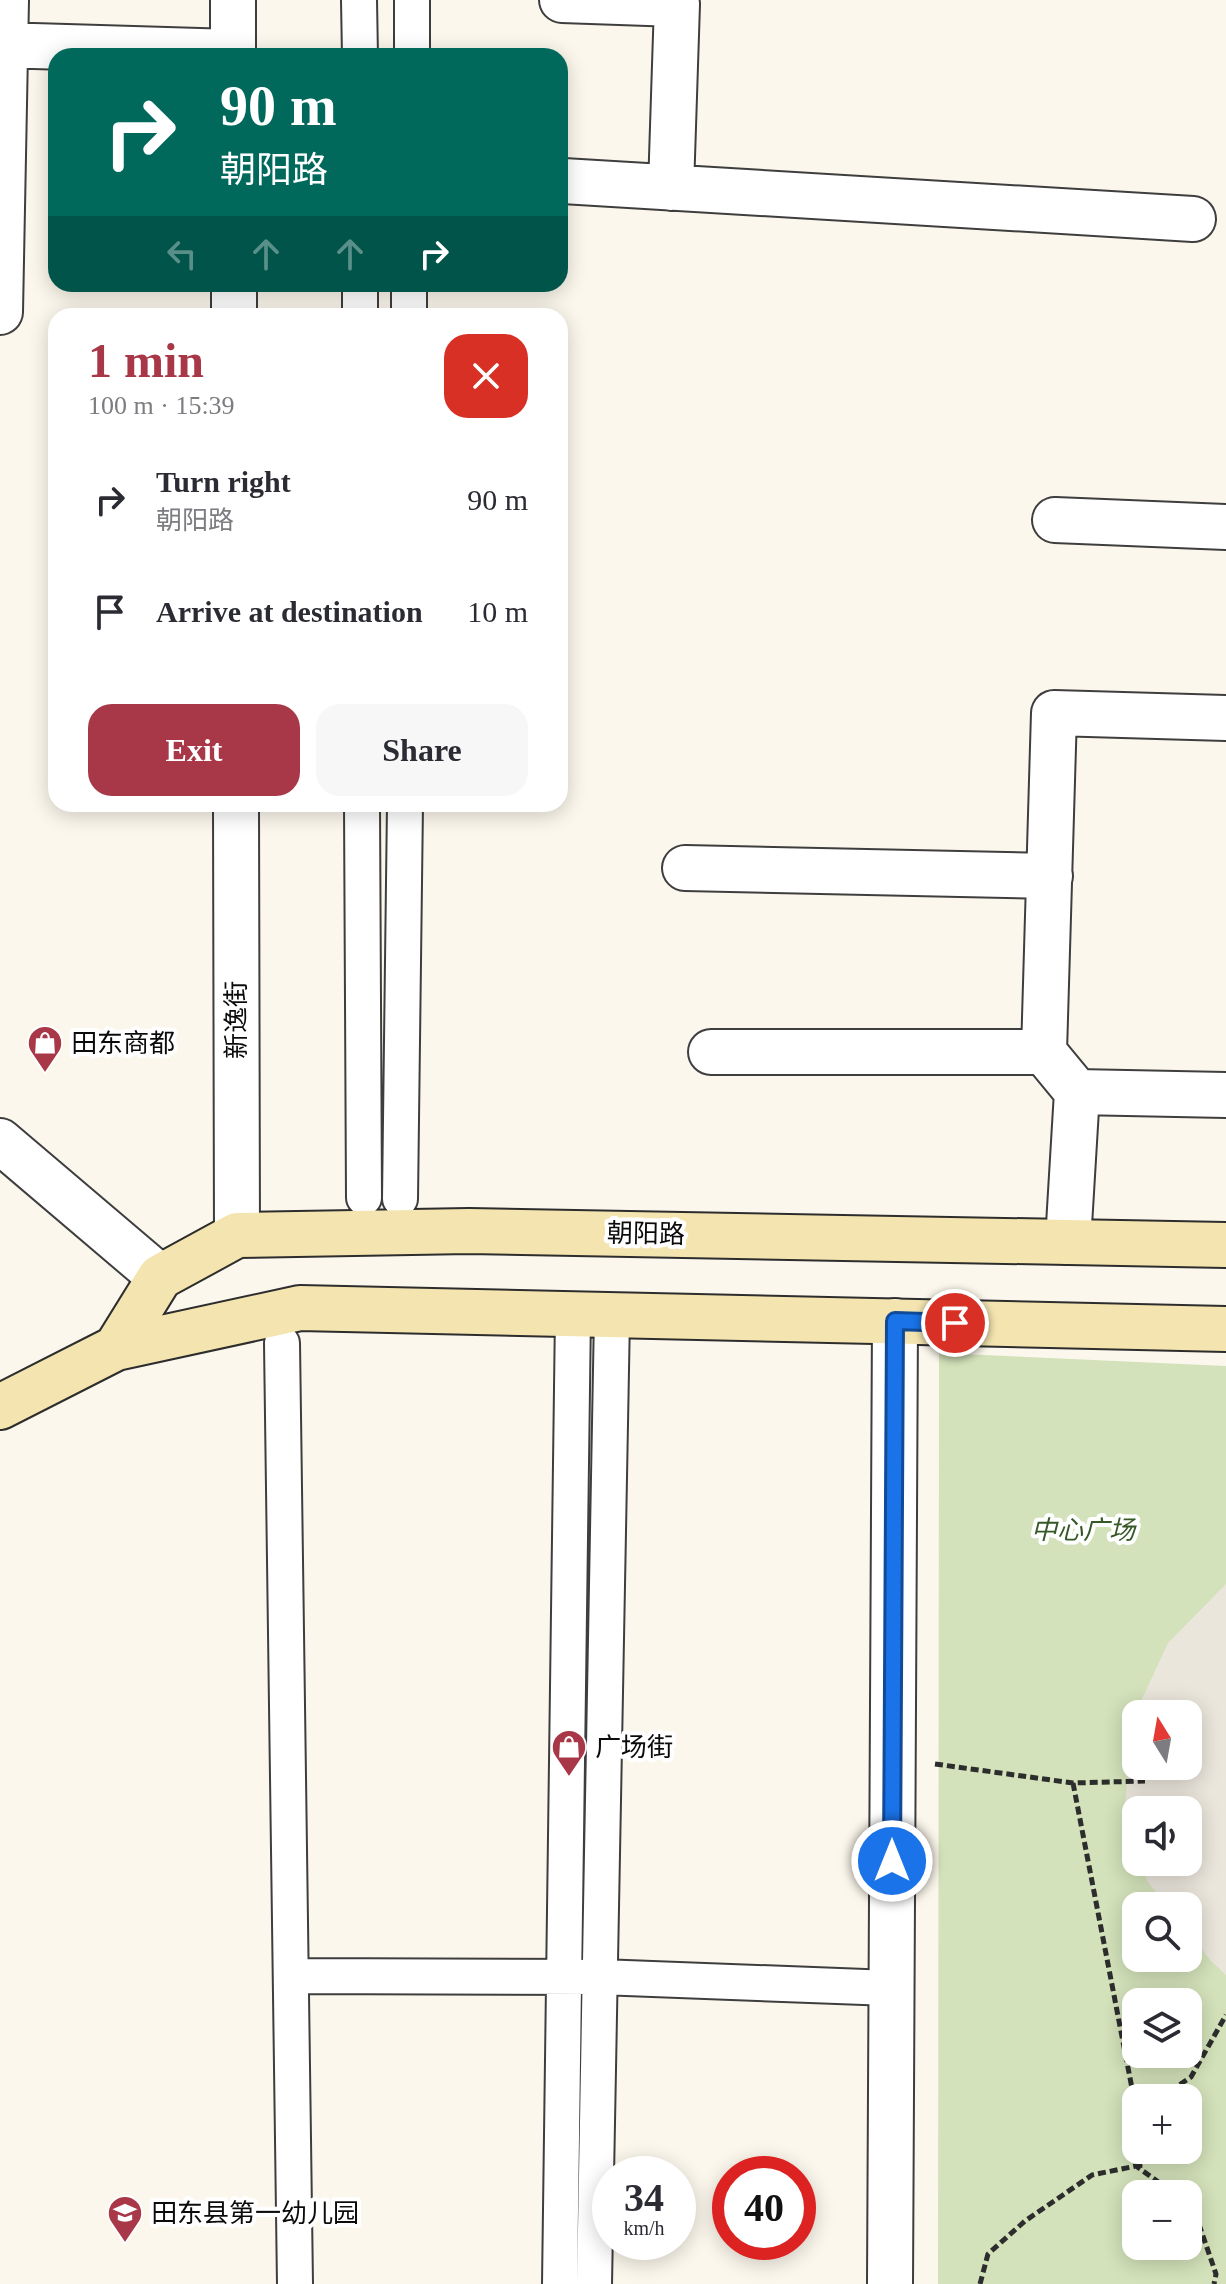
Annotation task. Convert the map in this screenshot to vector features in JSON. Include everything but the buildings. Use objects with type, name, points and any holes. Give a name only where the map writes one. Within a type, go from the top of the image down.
[{"type":"main road","name":"朝阳路","points":[[116,1348],[160,1277],[237,1235],[469,1231],[1226,1245]]},
{"type":"main road","points":[[0,1407],[116,1348],[300,1308],[1226,1329]]},
{"type":"street","points":[[0,312],[6,0]]},
{"type":"street","points":[[233,0],[233,48]]},
{"type":"street","points":[[359,0],[360,48]]},
{"type":"street","points":[[412,0],[412,48]]},
{"type":"street","points":[[562,0],[677,4],[671,188]]},
{"type":"street","points":[[3,45],[80,48]]},
{"type":"street","points":[[568,181],[1193,219]]},
{"type":"street","points":[[1055,520],[1226,527]]},
{"type":"street","points":[[1068,1242],[1077,1092],[1044,1052],[1054,713],[1226,718]]},
{"type":"street","name":"新逸街","points":[[236,812],[237,1235]]},
{"type":"street","points":[[362,812],[364,1198]]},
{"type":"street","points":[[400,1199],[405,812]]},
{"type":"street","points":[[685,868],[1050,876]]},
{"type":"street","points":[[711,1052],[1044,1052]]},
{"type":"street","points":[[1077,1092],[1226,1095]]},
{"type":"street","points":[[0,1141],[160,1277]]},
{"type":"street","points":[[560,2284],[564,1977],[592,1315]]},
{"type":"street","points":[[592,1315],[600,1977],[594,2284]]},
{"type":"street","points":[[890,2284],[895,1321]]},
{"type":"street","points":[[282,1343],[295,2284]]},
{"type":"street","points":[[291,1976],[600,1977],[891,1988]]},
{"type":"path","points":[[922,1762],[1073,1783],[1145,1781]]},
{"type":"path","points":[[1073,1783],[1131,2084]]},
{"type":"path","points":[[1181,2084],[1191,2077],[1226,2015]]},
{"type":"path","points":[[1140,2164],[1140,2169]]},
{"type":"path","points":[[980,2284],[988,2254],[1025,2221],[1092,2175],[1136,2166],[1155,2180]]},
{"type":"path","points":[[1202,2233],[1216,2274],[1214,2284]]},
{"type":"green space","name":"中心广场","points":[[939,1353],[1226,1366],[1226,2284],[938,2284]]},
{"type":"shaded area","points":[[1226,1584],[1226,1975],[1202,1950],[1202,1892],[1156,1892],[1146,1876],[1202,1876],[1202,1796],[1126,1796],[1127,1780],[1202,1780],[1202,1700],[1141,1700],[1168,1643]]},
{"type":"place","name":"田东商都","points":[[45,1074]]},
{"type":"place","name":"广场街","points":[[569,1778]]},
{"type":"place","name":"田东县第一幼儿园","points":[[125,2244]]},
{"type":"route","points":[[892,1861],[895,1321],[955,1323]]}]
